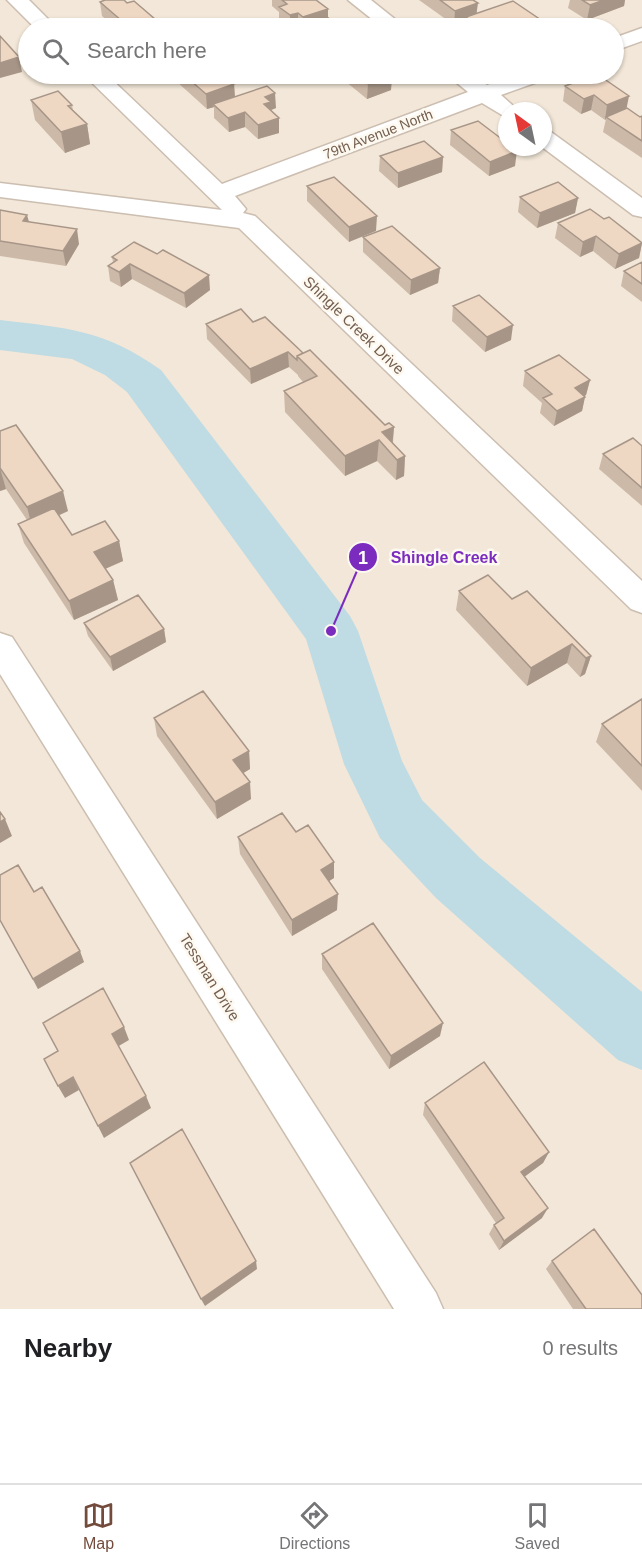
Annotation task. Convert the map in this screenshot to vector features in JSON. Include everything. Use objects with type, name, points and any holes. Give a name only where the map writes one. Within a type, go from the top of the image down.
[{"type":"street","points":[[17,0],[36,18]]},
{"type":"street","points":[[358,0],[382,18]]},
{"type":"street","points":[[624,41],[642,34]]},
{"type":"street","name":"Shingle Creek Drive","points":[[104,84],[642,600]]},
{"type":"street","points":[[472,84],[498,104]]},
{"type":"street","name":"79th Avenue North","points":[[218,194],[510,84]]},
{"type":"street","points":[[552,144],[642,210]]},
{"type":"street","points":[[0,190],[246,221]]},
{"type":"street","name":"Tessman Drive","points":[[0,646],[420,1309]]},
{"type":"shaded area","points":[[0,0],[642,0],[642,1309],[0,1309]]},
{"type":"building","points":[[105,0],[124,0],[127,3],[134,1],[154,18],[118,18],[100,2]]},
{"type":"building","points":[[282,0],[316,0],[328,9],[303,17],[298,13],[290,15],[279,7],[287,4]]},
{"type":"building","points":[[440,0],[473,0],[478,3],[455,11]]},
{"type":"building","points":[[582,0],[604,0],[590,5]]},
{"type":"building","points":[[513,1],[538,18],[467,18]]},
{"type":"building","points":[[0,36],[18,57],[0,63]]},
{"type":"building","points":[[194,84],[234,84],[206,94]]},
{"type":"building","points":[[612,84],[629,96],[607,105],[594,95],[584,99],[565,86]]},
{"type":"building","points":[[267,86],[275,93],[265,97],[271,102],[264,104],[279,118],[258,125],[245,112],[228,118],[213,104]]},
{"type":"building","points":[[58,91],[72,105],[68,106],[87,124],[61,132],[31,100]]},
{"type":"building","points":[[627,108],[640,117],[642,116],[642,141],[606,117]]},
{"type":"building","points":[[478,121],[498,136],[498,156],[505,156],[490,162],[451,130]]},
{"type":"building","points":[[424,141],[443,157],[398,173],[380,156]]},
{"type":"building","points":[[334,177],[377,216],[349,227],[307,186]]},
{"type":"building","points":[[558,182],[578,198],[540,213],[520,197]]},
{"type":"building","points":[[590,209],[604,219],[609,217],[642,243],[619,254],[596,236],[583,242],[558,223]]},
{"type":"building","points":[[0,210],[27,215],[23,221],[77,229],[63,251],[0,241]]},
{"type":"building","points":[[392,226],[440,268],[411,280],[363,237]]},
{"type":"building","points":[[134,242],[157,254],[163,250],[209,275],[184,293],[130,264],[119,272],[108,266],[117,260],[112,257]]},
{"type":"building","points":[[642,262],[642,284],[624,271]]},
{"type":"building","points":[[479,295],[513,325],[487,337],[453,306]]},
{"type":"building","points":[[241,309],[253,322],[265,317],[303,353],[297,356],[297,360],[288,352],[250,369],[206,324]]},
{"type":"building","points":[[310,350],[385,425],[389,423],[394,427],[382,432],[405,456],[397,460],[379,440],[345,456],[284,391],[317,376],[297,356]]},
{"type":"building","points":[[559,355],[590,380],[575,388],[585,397],[557,411],[543,398],[552,394],[525,371]]},
{"type":"building","points":[[16,425],[63,491],[27,507],[0,468],[0,431]]},
{"type":"building","points":[[633,438],[642,446],[642,488],[603,454]]},
{"type":"building","points":[[54,508],[72,535],[105,521],[119,541],[94,552],[113,580],[69,601],[18,524]]},
{"type":"building","points":[[488,575],[512,599],[527,591],[591,656],[586,658],[572,644],[531,668],[459,591]]},
{"type":"building","points":[[138,595],[164,629],[110,657],[84,623]]},
{"type":"building","points":[[203,691],[249,751],[233,760],[250,782],[215,802],[154,718]]},
{"type":"building","points":[[642,699],[642,766],[602,724]]},
{"type":"building","points":[[0,812],[5,819],[0,822]]},
{"type":"building","points":[[282,813],[296,832],[308,825],[334,862],[321,870],[338,894],[292,920],[238,837]]},
{"type":"building","points":[[18,865],[34,892],[42,887],[80,951],[33,979],[0,920],[0,875]]},
{"type":"building","points":[[373,923],[443,1023],[391,1056],[322,954]]},
{"type":"building","points":[[103,988],[124,1027],[112,1034],[146,1096],[98,1126],[73,1077],[58,1086],[44,1059],[58,1051],[43,1023]]},
{"type":"building","points":[[484,1062],[549,1152],[521,1172],[548,1208],[504,1241],[494,1225],[504,1218],[425,1103]]},
{"type":"building","points":[[182,1129],[256,1261],[201,1299],[130,1163]]},
{"type":"building","points":[[594,1229],[642,1295],[642,1309],[586,1309],[552,1261]]},
{"type":"waterway","points":[[0,335],[81,345],[121,364],[144,381],[331,631],[374,764],[401,819],[458,878],[642,1036]]},
{"type":"place","name":"Shingle Creek","points":[[331,631]]}]
